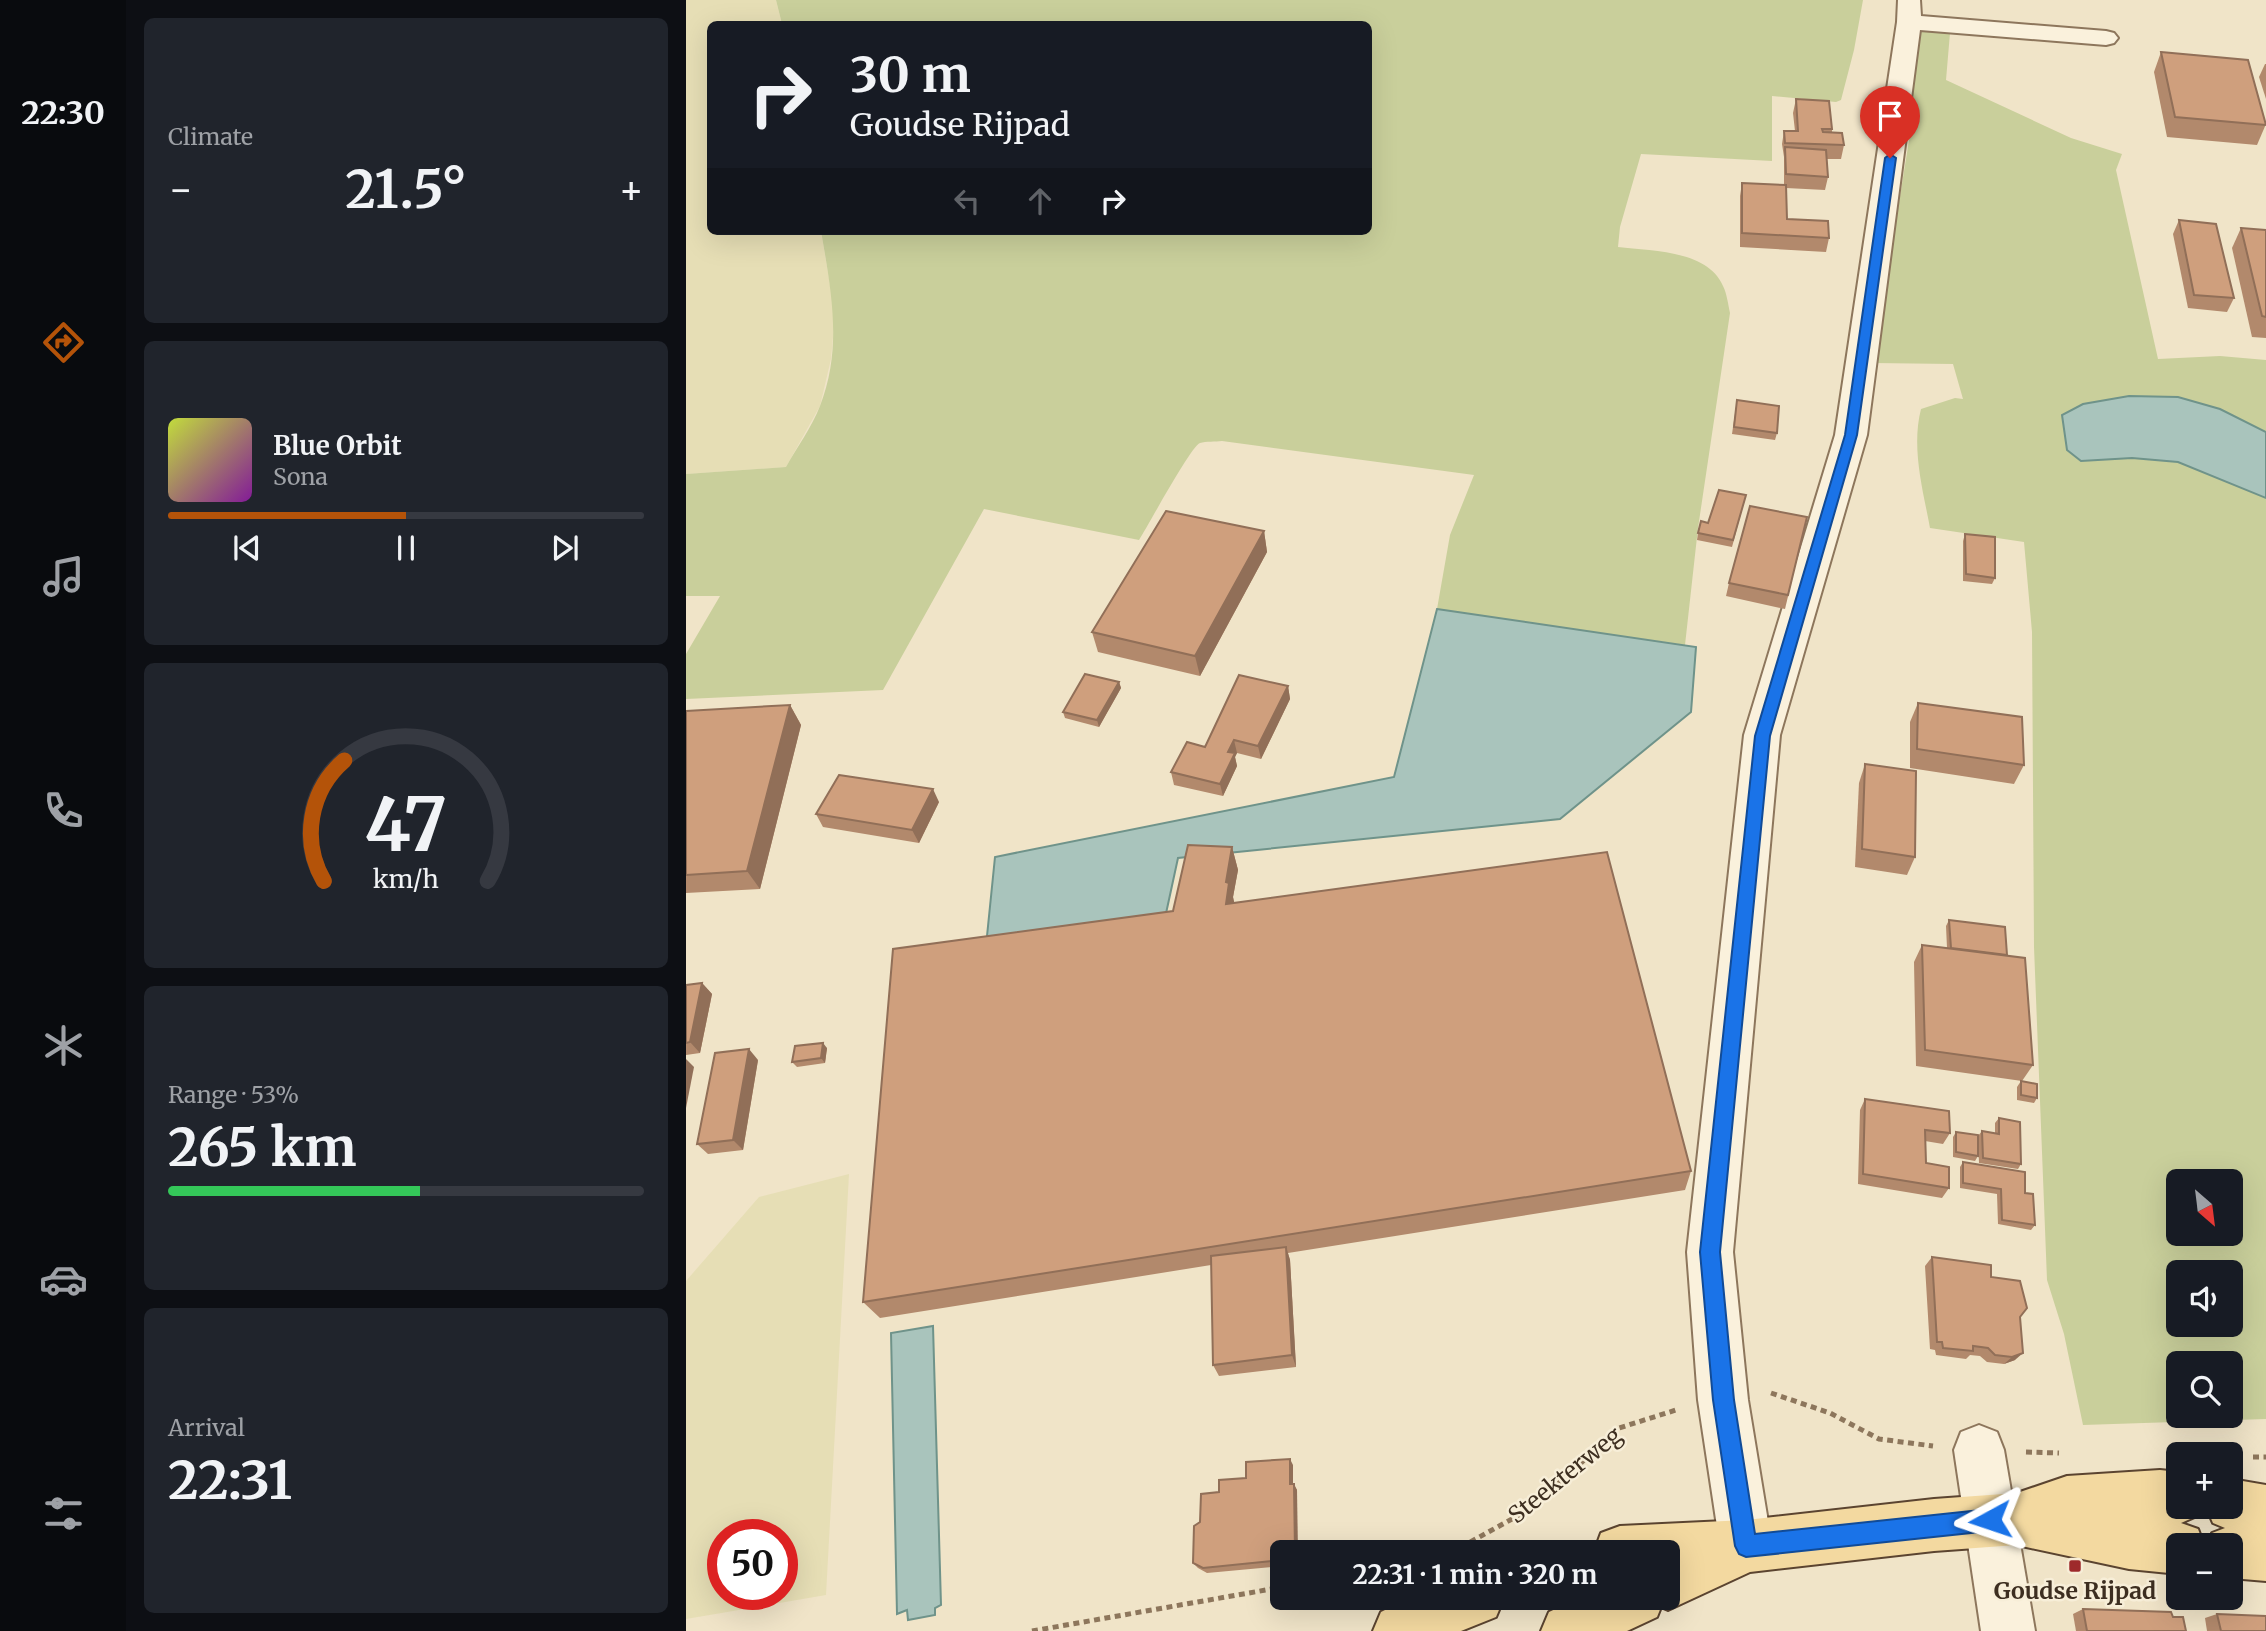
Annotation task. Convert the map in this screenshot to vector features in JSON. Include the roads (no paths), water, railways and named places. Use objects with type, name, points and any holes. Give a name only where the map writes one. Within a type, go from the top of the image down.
[{"type":"main road","points":[[1680,1548],[1746,1546],[2004,1519],[2067,1502],[2166,1497]]},
{"type":"main road","points":[[2243,1507],[2266,1511]]},
{"type":"main road","points":[[2004,1519],[2129,1543],[2166,1547]]},
{"type":"main road","points":[[1680,1577],[1746,1546]]},
{"type":"main road","points":[[2243,1553],[2266,1555]]},
{"type":"main road","points":[[1400,1631],[1446,1610]]},
{"type":"main road","points":[[1568,1631],[1613,1610]]},
{"type":"street","points":[[1746,1546],[1723,1400],[1710,1252],[1762,736],[1851,435],[1909,11],[2106,38]]},
{"type":"street","points":[[1979,1450],[2004,1519],[2008,1631]]},
{"type":"water","points":[[2129,396],[2178,397],[2220,409],[2266,432],[2266,498],[2178,462],[2132,458],[2081,461],[2067,450],[2062,415],[2083,404]]},
{"type":"water","points":[[1437,609],[1696,647],[1691,712],[1560,819],[1178,858],[1165,918],[986,946],[995,857],[1394,777]]},
{"type":"water","points":[[933,1326],[941,1605],[935,1608],[935,1615],[908,1620],[907,1610],[897,1614],[891,1333]]},
{"type":"place","name":"Goudse Rijpad","points":[[2075,1566]]}]
